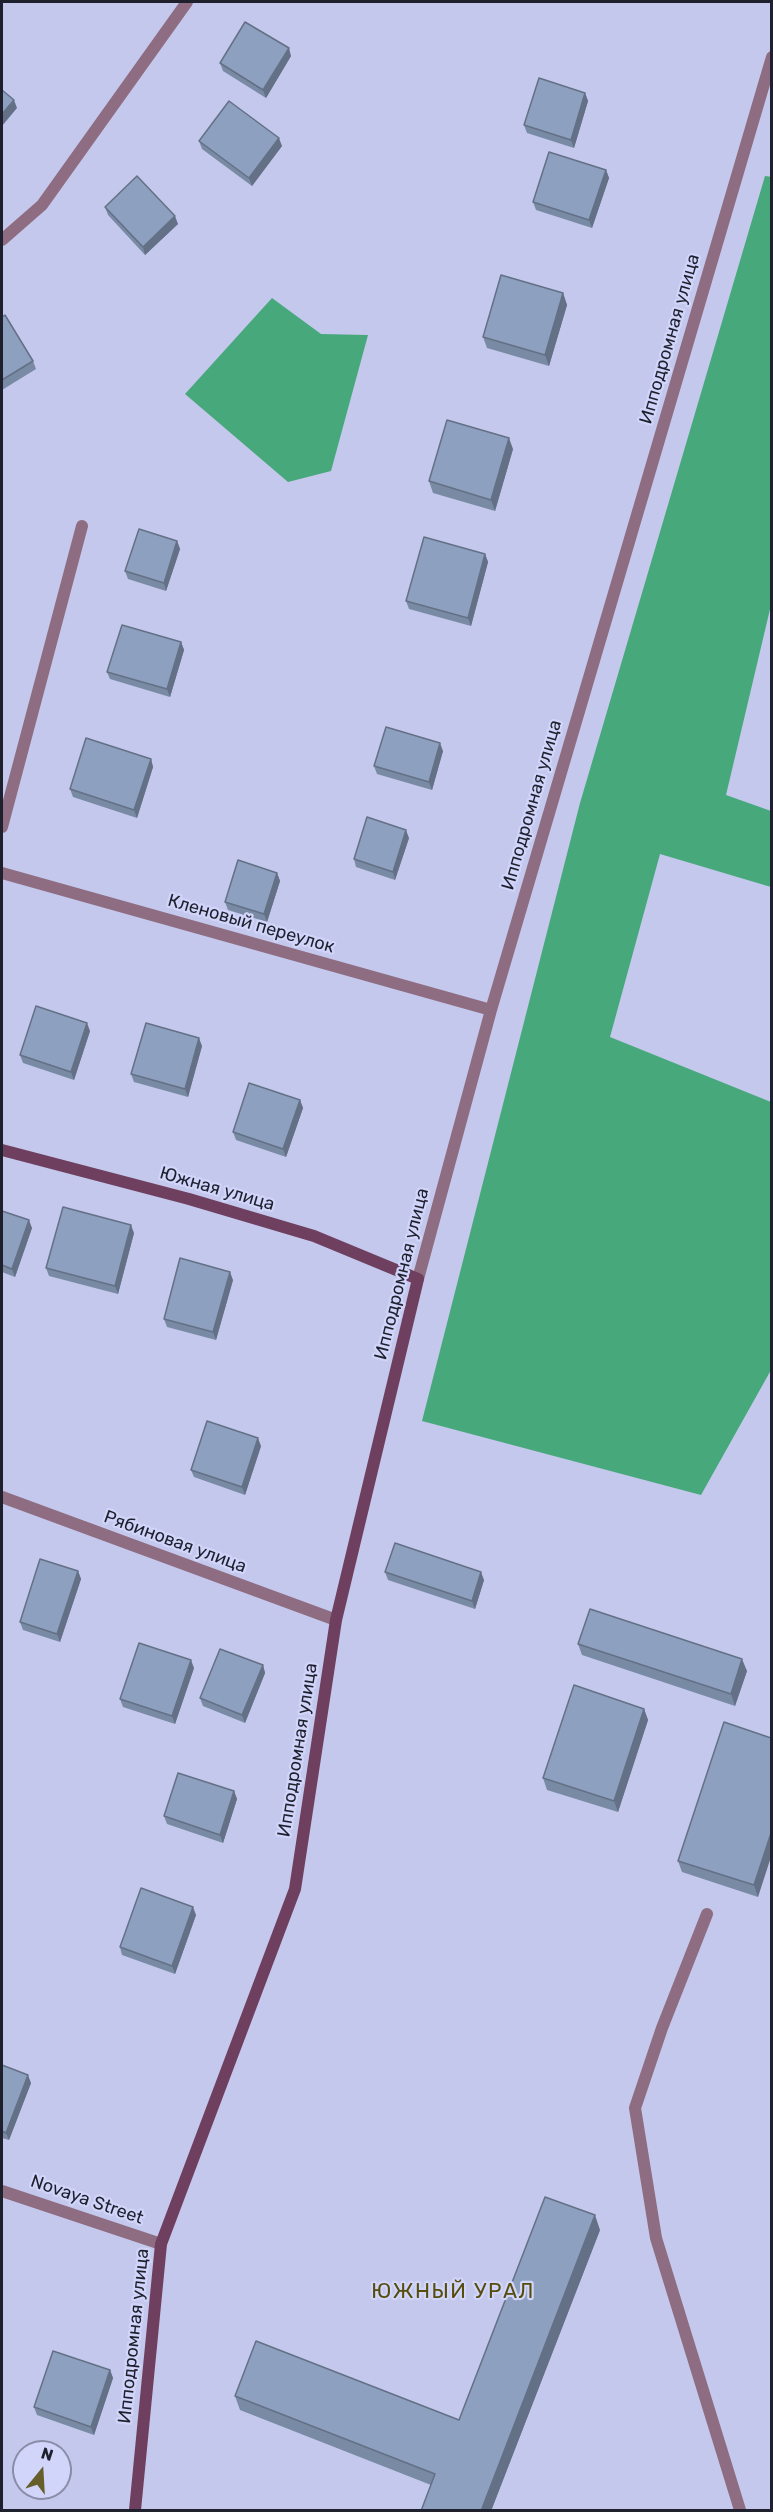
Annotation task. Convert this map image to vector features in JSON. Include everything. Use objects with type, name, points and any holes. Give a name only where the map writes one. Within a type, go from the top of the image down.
[{"type":"street","points":[[2,240],[42,205],[187,2]]},
{"type":"street","name":"Ипподромная улица","points":[[135,2511],[161,2244],[295,1889],[336,1620],[418,1279],[491,1010],[771,57]]},
{"type":"street","points":[[2,827],[82,526]]},
{"type":"street","name":"Кленовый переулок","points":[[2,873],[491,1010]]},
{"type":"street","name":"Южная улица","points":[[2,1150],[189,1198],[314,1236],[418,1279]]},
{"type":"street","name":"Рябиновая улица","points":[[2,1497],[336,1620]]},
{"type":"street","points":[[707,1914],[662,2028],[635,2109],[656,2238],[740,2511]]},
{"type":"street","name":"Novaya Street","points":[[2,2190],[161,2244]]},
{"type":"green space","points":[[765,176],[772,177],[771,605],[726,795],[771,811],[771,887],[660,854],[610,1037],[771,1102],[771,1370],[701,1495],[422,1421],[580,803]]},
{"type":"green space","points":[[272,298],[321,334],[368,335],[331,471],[288,482],[185,394]]},
{"type":"building","points":[[245,22],[289,48],[263,90],[220,63]]},
{"type":"building","points":[[539,78],[585,93],[571,140],[524,125]]},
{"type":"building","points":[[2,90],[14,100],[2,114]]},
{"type":"building","points":[[229,101],[279,138],[249,178],[199,141]]},
{"type":"building","points":[[549,152],[606,170],[589,220],[533,202]]},
{"type":"building","points":[[137,176],[175,216],[143,247],[105,207]]},
{"type":"building","points":[[501,275],[563,293],[545,355],[483,337]]},
{"type":"building","points":[[5,315],[33,361],[2,380],[2,317]]},
{"type":"building","points":[[447,420],[509,438],[491,500],[429,481]]},
{"type":"building","points":[[139,529],[177,541],[164,583],[125,571]]},
{"type":"building","points":[[424,537],[485,554],[468,618],[406,601]]},
{"type":"building","points":[[122,625],[181,642],[167,689],[107,672]]},
{"type":"building","points":[[386,727],[440,743],[429,782],[374,766]]},
{"type":"building","points":[[86,738],[151,759],[134,810],[70,789]]},
{"type":"building","points":[[367,817],[406,830],[393,872],[354,859]]},
{"type":"building","points":[[238,860],[277,873],[264,914],[225,902]]},
{"type":"building","points":[[36,1006],[87,1023],[71,1072],[20,1055]]},
{"type":"building","points":[[146,1023],[199,1038],[185,1089],[131,1074]]},
{"type":"building","points":[[249,1083],[300,1100],[283,1149],[233,1132]]},
{"type":"building","points":[[63,1207],[131,1225],[115,1286],[46,1268]]},
{"type":"building","points":[[2,1211],[29,1220],[12,1269],[2,1265]]},
{"type":"building","points":[[180,1258],[230,1272],[213,1332],[164,1319]]},
{"type":"building","points":[[207,1421],[258,1438],[242,1487],[191,1470]]},
{"type":"building","points":[[395,1543],[481,1572],[472,1601],[385,1572]]},
{"type":"building","points":[[40,1559],[78,1571],[57,1634],[20,1622]]},
{"type":"building","points":[[590,1609],[742,1659],[731,1694],[578,1644]]},
{"type":"building","points":[[139,1643],[191,1660],[172,1716],[120,1699]]},
{"type":"building","points":[[220,1649],[263,1665],[242,1715],[200,1698]]},
{"type":"building","points":[[574,1685],[644,1709],[614,1801],[543,1778]]},
{"type":"building","points":[[724,1722],[771,1738],[771,1833],[754,1885],[678,1861]]},
{"type":"building","points":[[178,1773],[234,1791],[220,1835],[164,1816]]},
{"type":"building","points":[[141,1888],[193,1907],[172,1966],[120,1947]]},
{"type":"building","points":[[2,2065],[28,2075],[6,2133],[2,2131]]},
{"type":"building","points":[[545,2197],[595,2215],[481,2511],[421,2511],[435,2474],[235,2396],[256,2341],[459,2420]]},
{"type":"building","points":[[53,2351],[110,2370],[91,2427],[34,2407]]},
{"type":"district","name":"ЮЖНЫЙ УРАЛ","points":[[453,2292]]}]
